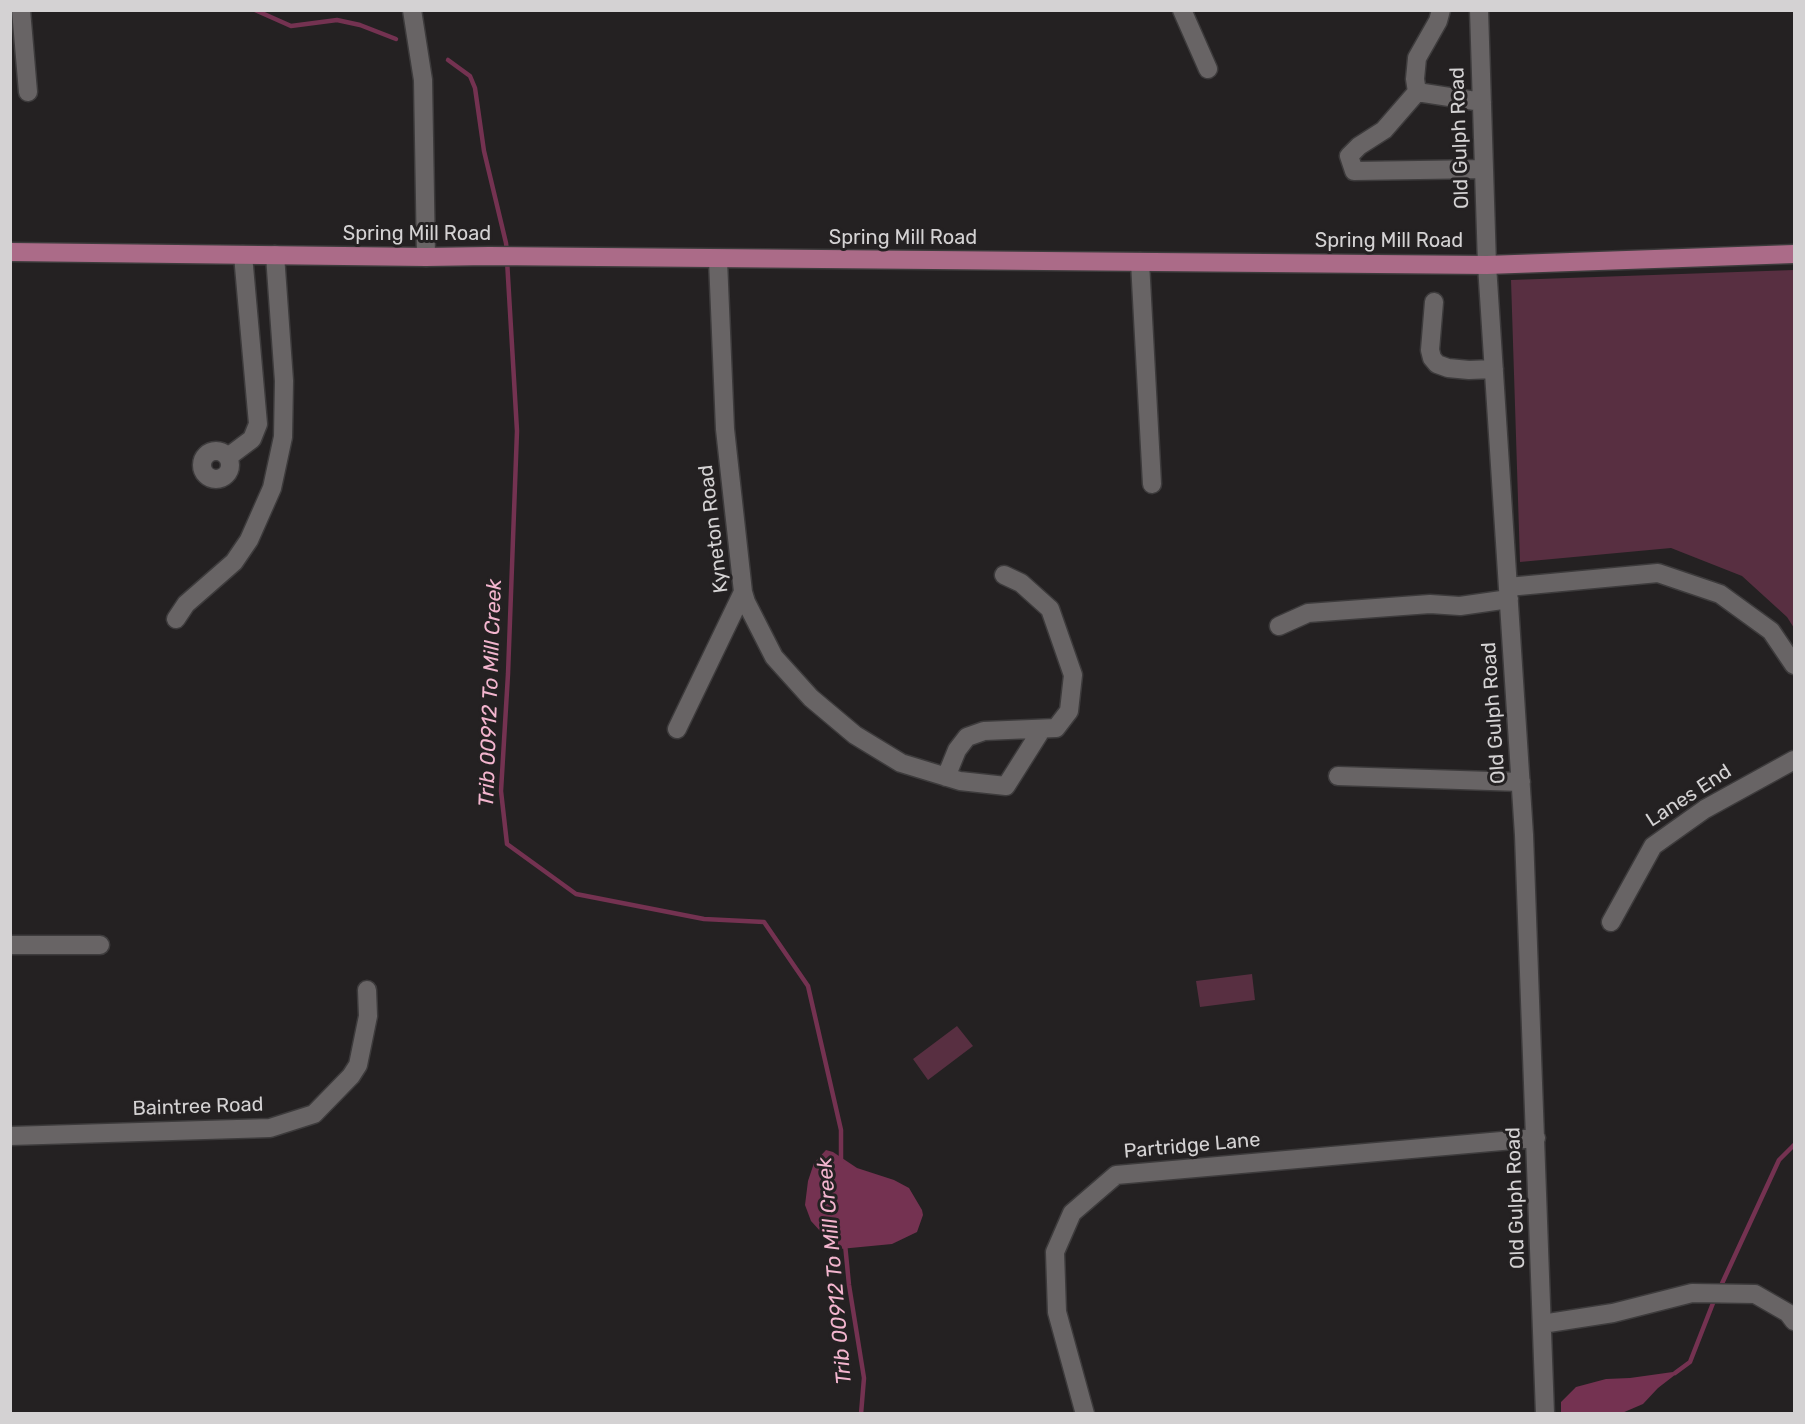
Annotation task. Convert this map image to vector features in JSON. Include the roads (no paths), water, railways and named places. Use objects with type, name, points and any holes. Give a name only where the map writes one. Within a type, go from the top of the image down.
[{"type":"main road","name":"Spring Mill Road","points":[[10,252],[1487,265],[1794,254]]},
{"type":"street","points":[[21,10],[28,92]]},
{"type":"street","points":[[412,10],[423,80],[426,257]]},
{"type":"street","points":[[1182,10],[1208,69]]},
{"type":"street","points":[[1441,10],[1417,58],[1415,79],[1417,92],[1384,130],[1359,146],[1349,156],[1354,171],[1484,169]]},
{"type":"street","name":"Old Gulph Road","points":[[1479,10],[1487,265],[1521,782],[1545,1413]]},
{"type":"street","points":[[1417,92],[1482,102]]},
{"type":"street","points":[[228,457],[252,439],[258,424],[243,255]]},
{"type":"street","points":[[176,619],[186,604],[234,562],[249,540],[272,488],[283,437],[284,392],[275,255]]},
{"type":"street","name":"Kyneton Road","points":[[718,260],[724,429],[743,592],[774,657],[811,698],[855,735],[901,763],[960,781],[1006,786],[1042,729]]},
{"type":"street","points":[[1140,262],[1152,484]]},
{"type":"street","points":[[1434,302],[1430,350],[1437,364],[1448,368],[1469,370],[1494,369]]},
{"type":"street","points":[[1279,626],[1308,613],[1430,604],[1460,606],[1509,593],[1658,573],[1720,594],[1771,631],[1794,665]]},
{"type":"street","points":[[946,777],[957,750],[967,737],[984,731],[1056,728],[1070,711],[1073,675],[1050,609],[1021,583],[1004,575]]},
{"type":"street","points":[[677,729],[743,592]]},
{"type":"street","name":"Lanes End","points":[[1611,922],[1653,846],[1705,809],[1794,760]]},
{"type":"street","points":[[1338,776],[1521,782]]},
{"type":"street","points":[[10,945],[100,945]]},
{"type":"street","name":"Baintree Road","points":[[10,1136],[270,1128],[314,1114],[351,1076],[358,1065],[368,1016],[367,990]]},
{"type":"street","name":"Partridge Lane","points":[[1085,1413],[1057,1311],[1055,1252],[1072,1213],[1116,1174],[1536,1138]]},
{"type":"street","points":[[1542,1324],[1612,1313],[1692,1293],[1755,1294],[1788,1314],[1794,1321]]},
{"type":"waterway","name":"Trib 00912 To Mill Creek","points":[[255,10],[291,26],[337,20],[360,25],[396,39]]},
{"type":"waterway","name":"Trib 00912 To Mill Creek","points":[[448,60],[470,76],[475,88],[484,151],[507,252]]},
{"type":"waterway","name":"Trib 00912 To Mill Creek","points":[[507,260],[517,431],[501,791],[507,844],[576,894],[704,919],[764,922],[808,986],[841,1130],[841,1164]]},
{"type":"waterway","points":[[1719,1290],[1779,1160],[1794,1145]]},
{"type":"waterway","name":"Trib 00912 To Mill Creek","points":[[845,1244],[864,1378],[861,1414]]},
{"type":"waterway","points":[[1675,1373],[1690,1362],[1715,1298]]}]
